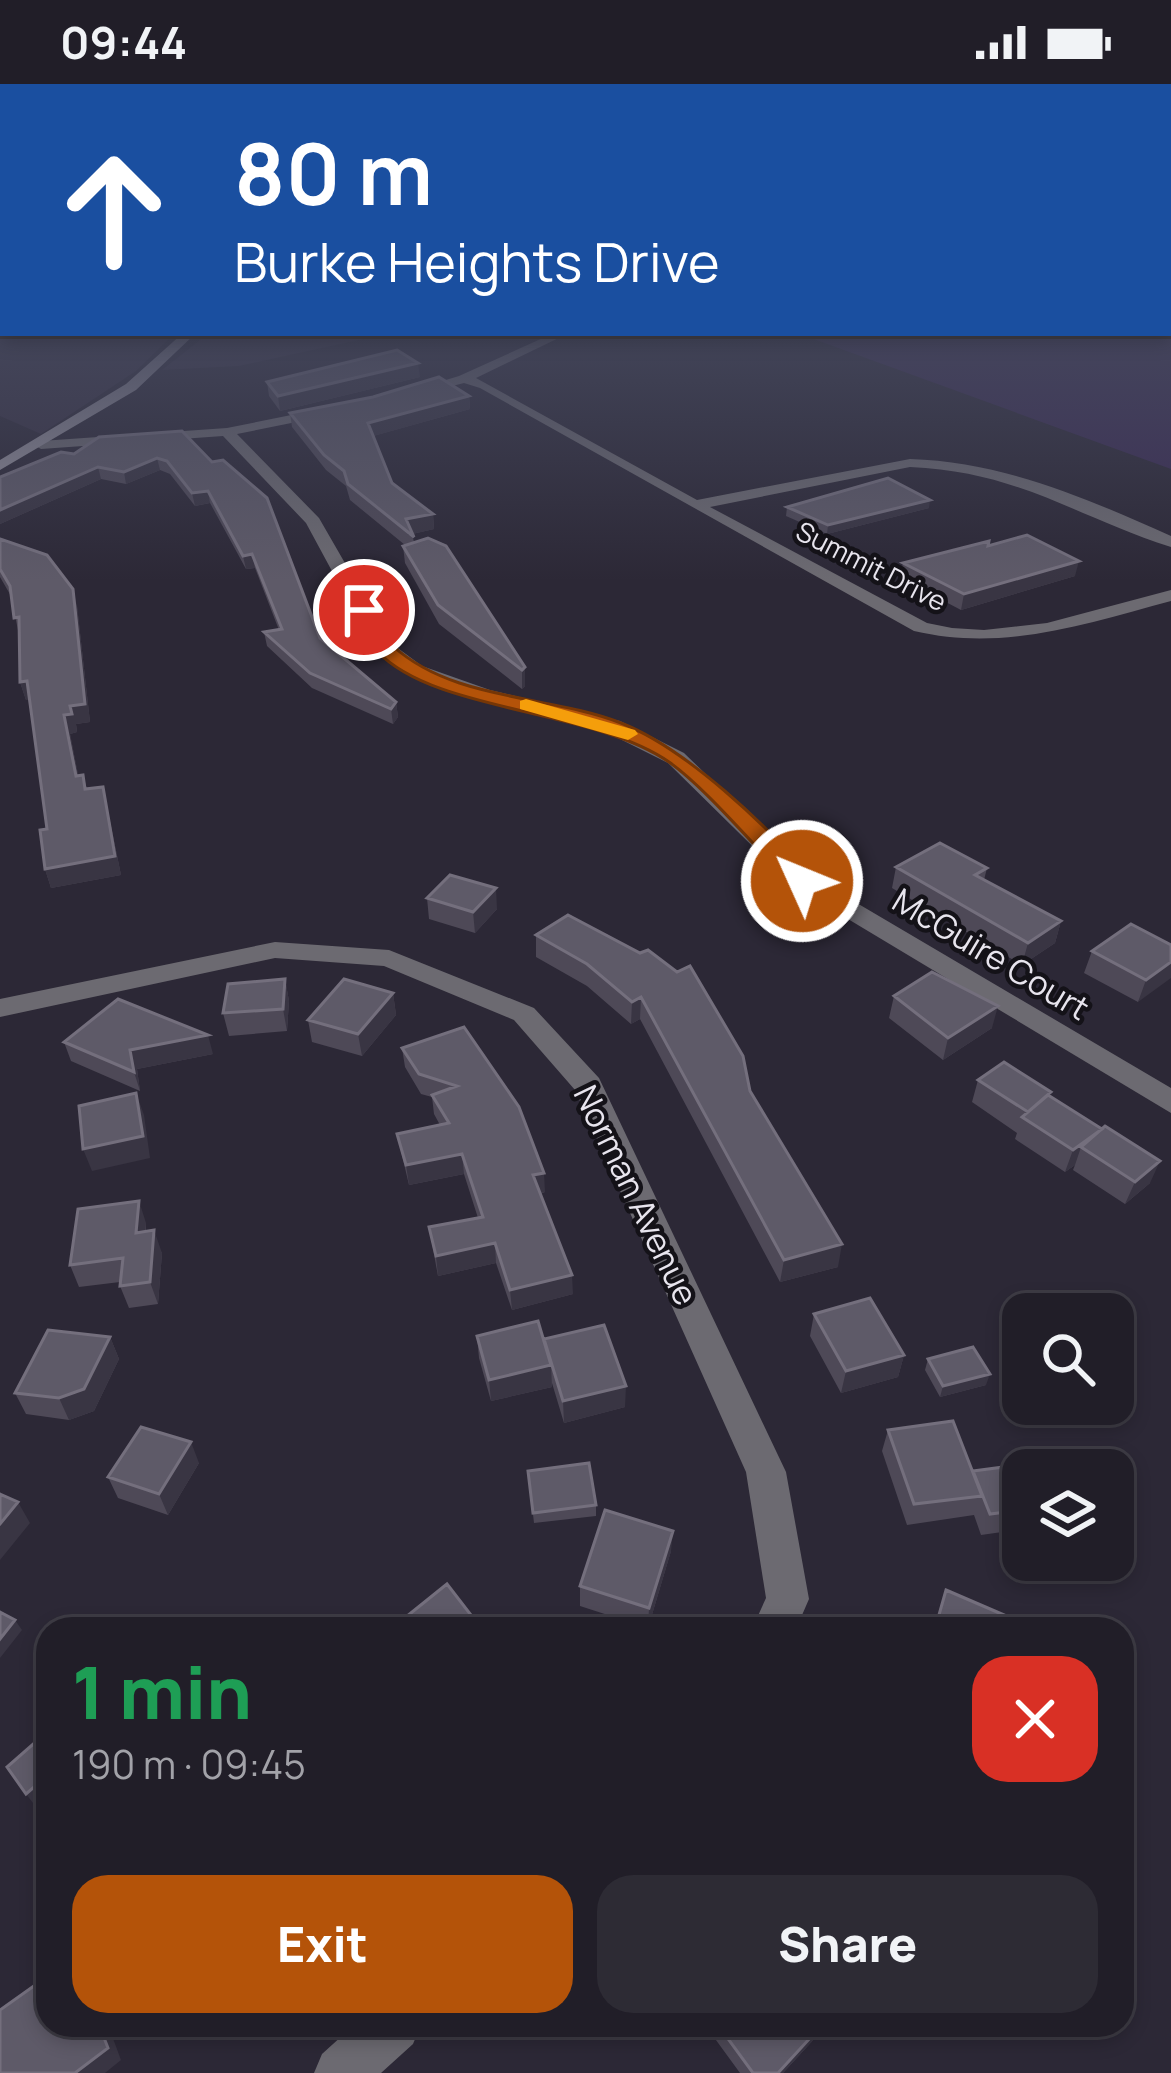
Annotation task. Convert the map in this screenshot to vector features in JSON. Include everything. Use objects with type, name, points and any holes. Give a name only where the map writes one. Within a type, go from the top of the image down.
[{"type":"main road","points":[[0,466],[117,396]]},
{"type":"street","name":"Summit Drive","points":[[504,396],[695,506],[921,627],[953,637],[1007,638],[1171,595]]},
{"type":"street","points":[[41,445],[226,432],[339,410]]},
{"type":"street","name":"McGuire Court","points":[[226,432],[313,521],[383,647],[416,670],[483,694],[612,726],[676,758],[802,881],[1171,1102]]},
{"type":"street","name":"Summit Drive","points":[[695,506],[910,463],[934,463],[991,471],[1171,542]]},
{"type":"street","name":"Norman Avenue","points":[[0,1008],[275,950],[389,958],[524,1014],[588,1084],[766,1472],[788,1599],[780,1617]]},
{"type":"street","points":[[341,2073],[381,2037]]},
{"type":"shaded area","points":[[0,396],[99,396],[41,434],[0,416]]},
{"type":"shaded area","points":[[970,396],[1171,396],[1171,469]]},
{"type":"building","points":[[469,396],[368,423],[392,483],[433,514],[406,519],[414,537],[348,484],[344,471],[324,455],[290,413],[373,397]]},
{"type":"building","points":[[182,431],[212,462],[223,460],[267,498],[320,638],[396,702],[391,709],[310,673],[264,632],[282,629],[252,554],[243,556],[208,491],[192,493],[167,461],[157,458],[124,472],[98,467],[0,510],[0,477],[61,452],[74,454],[99,437]]},
{"type":"building","points":[[888,478],[930,500],[828,525],[787,507]]},
{"type":"building","points":[[1027,535],[1079,561],[964,594],[903,563],[989,541],[988,546]]},
{"type":"building","points":[[428,538],[446,546],[525,667],[522,670],[438,605],[403,546]]},
{"type":"building","points":[[0,539],[47,555],[73,589],[85,704],[70,706],[72,714],[64,715],[76,776],[83,775],[85,789],[103,787],[115,856],[45,869],[40,830],[47,829],[27,681],[20,682],[19,617],[14,618],[10,586],[0,569]]},
{"type":"building","points":[[940,843],[987,868],[975,875],[1061,921],[1028,943],[896,867]]},
{"type":"building","points":[[450,875],[496,888],[473,912],[427,898]]},
{"type":"building","points":[[568,915],[640,953],[648,950],[677,972],[690,966],[743,1056],[750,1091],[842,1244],[784,1260],[641,997],[632,1002],[587,964],[536,935]]},
{"type":"building","points":[[1131,924],[1171,945],[1171,962],[1146,980],[1092,951]]},
{"type":"building","points":[[932,972],[998,1006],[948,1038],[894,996]]},
{"type":"building","points":[[285,979],[283,1009],[223,1013],[228,984]]},
{"type":"building","points":[[344,979],[393,993],[358,1034],[308,1020]]},
{"type":"building","points":[[118,999],[208,1035],[130,1050],[134,1072],[64,1042]]},
{"type":"building","points":[[464,1027],[519,1107],[544,1173],[533,1175],[572,1275],[510,1290],[495,1243],[436,1256],[429,1227],[483,1217],[462,1154],[406,1165],[397,1134],[449,1123],[432,1095],[457,1086],[419,1074],[402,1048]]},
{"type":"building","points":[[1004,1062],[1051,1092],[1028,1112],[978,1080]]},
{"type":"building","points":[[136,1093],[143,1136],[83,1149],[79,1106]]},
{"type":"building","points":[[1048,1095],[1102,1129],[1073,1150],[1022,1117]]},
{"type":"building","points":[[1105,1126],[1160,1161],[1135,1182],[1081,1147]]},
{"type":"building","points":[[139,1201],[136,1233],[154,1230],[150,1282],[120,1286],[123,1258],[70,1265],[78,1209]]},
{"type":"building","points":[[870,1298],[904,1355],[846,1371],[814,1314]]},
{"type":"building","points":[[538,1321],[551,1365],[489,1380],[477,1336]]},
{"type":"building","points":[[604,1325],[626,1386],[563,1401],[544,1339]]},
{"type":"building","points":[[48,1330],[110,1337],[84,1389],[59,1398],[15,1393]]},
{"type":"building","points":[[973,1347],[990,1374],[943,1386],[928,1359]]},
{"type":"building","points":[[953,1421],[982,1496],[914,1504],[888,1430]]},
{"type":"building","points":[[141,1427],[191,1442],[159,1494],[108,1477]]},
{"type":"building","points":[[589,1463],[596,1505],[533,1513],[528,1471]]},
{"type":"building","points":[[1002,1467],[1002,1513],[990,1514],[973,1471]]},
{"type":"building","points":[[0,1494],[18,1502],[0,1524]]},
{"type":"building","points":[[605,1510],[673,1531],[649,1608],[580,1586]]},
{"type":"building","points":[[447,1584],[472,1617],[406,1617]]},
{"type":"building","points":[[946,1590],[1009,1617],[938,1617]]},
{"type":"building","points":[[0,1612],[15,1620],[0,1639]]},
{"type":"building","points":[[36,1742],[36,1785],[26,1794],[7,1767]]},
{"type":"building","points":[[36,1984],[36,2037],[104,2037],[108,2048],[75,2073],[0,2073],[0,2010]]},
{"type":"building","points":[[727,2037],[811,2037],[778,2073],[753,2073]]},
{"type":"slow traffic","points":[[526,705],[628,734]]},
{"type":"route","points":[[364,610],[383,647],[416,670],[483,694],[612,726],[676,758],[802,881]]}]
